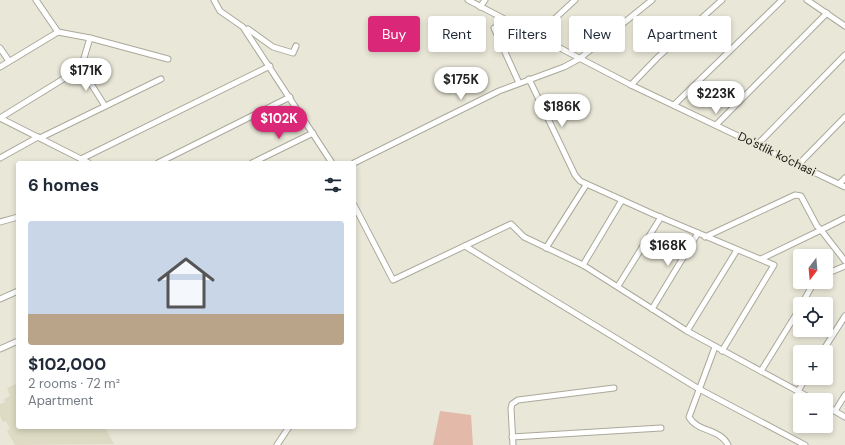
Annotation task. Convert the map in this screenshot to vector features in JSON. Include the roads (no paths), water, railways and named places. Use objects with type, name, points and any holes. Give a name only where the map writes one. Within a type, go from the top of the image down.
[{"type":"street","points":[[36,0],[58,32]]},
{"type":"street","points":[[214,0],[220,11],[273,47],[293,52],[296,46]]},
{"type":"street","name":"Do'stlik ko'chasi","points":[[468,0],[497,16]]},
{"type":"street","points":[[480,7],[485,0]]},
{"type":"street","points":[[558,16],[575,0]]},
{"type":"street","points":[[356,162],[499,91],[564,67],[579,59],[652,0]]},
{"type":"street","points":[[631,85],[658,57],[722,0]]},
{"type":"street","points":[[674,105],[782,0]]},
{"type":"street","points":[[807,0],[845,26]]},
{"type":"street","points":[[716,125],[827,13]]},
{"type":"street","points":[[243,27],[270,66],[331,161]]},
{"type":"street","points":[[0,67],[58,32],[90,38],[168,58]]},
{"type":"street","points":[[0,118],[81,68],[90,38]]},
{"type":"street","points":[[0,48],[10,62]]},
{"type":"street","name":"Do'stlik ko'chasi","points":[[561,49],[631,85],[758,144],[845,187]]},
{"type":"street","points":[[505,52],[519,83]]},
{"type":"street","points":[[758,144],[845,55]]},
{"type":"street","points":[[81,159],[270,66]]},
{"type":"street","points":[[81,68],[105,106]]},
{"type":"street","points":[[0,158],[161,79]]},
{"type":"street","points":[[529,79],[575,175],[586,185],[706,237],[773,264],[774,267],[722,350]]},
{"type":"street","points":[[162,161],[290,97]]},
{"type":"street","points":[[799,164],[845,117]]},
{"type":"street","points":[[0,118],[85,161]]},
{"type":"street","points":[[256,161],[313,132]]},
{"type":"street","points":[[839,184],[845,178]]},
{"type":"street","points":[[546,248],[586,185]]},
{"type":"street","points":[[706,237],[798,194],[801,196],[821,230],[845,261]]},
{"type":"street","points":[[582,265],[622,200]]},
{"type":"street","points":[[356,209],[392,280],[508,224],[513,225],[524,237],[582,265],[618,286],[687,331],[802,393]]},
{"type":"street","points":[[618,286],[661,217]]},
{"type":"street","points":[[0,222],[16,218]]},
{"type":"street","points":[[761,259],[845,218]]},
{"type":"street","points":[[652,308],[698,233]]},
{"type":"street","points":[[464,246],[699,389],[806,445]]},
{"type":"street","points":[[687,331],[737,250]]},
{"type":"street","points":[[833,271],[845,266]]},
{"type":"street","points":[[0,300],[16,292]]},
{"type":"street","points":[[826,345],[845,316]]},
{"type":"street","points":[[761,371],[793,319]]},
{"type":"street","points":[[0,349],[16,342]]},
{"type":"street","points":[[715,347],[689,417],[692,422],[718,435],[728,445]]},
{"type":"street","points":[[798,391],[802,385]]},
{"type":"street","points":[[513,445],[511,408],[512,404],[518,400],[614,388]]},
{"type":"street","points":[[845,394],[835,411],[845,417]]},
{"type":"street","points":[[512,437],[661,428]]},
{"type":"street","points":[[277,445],[288,429]]}]
